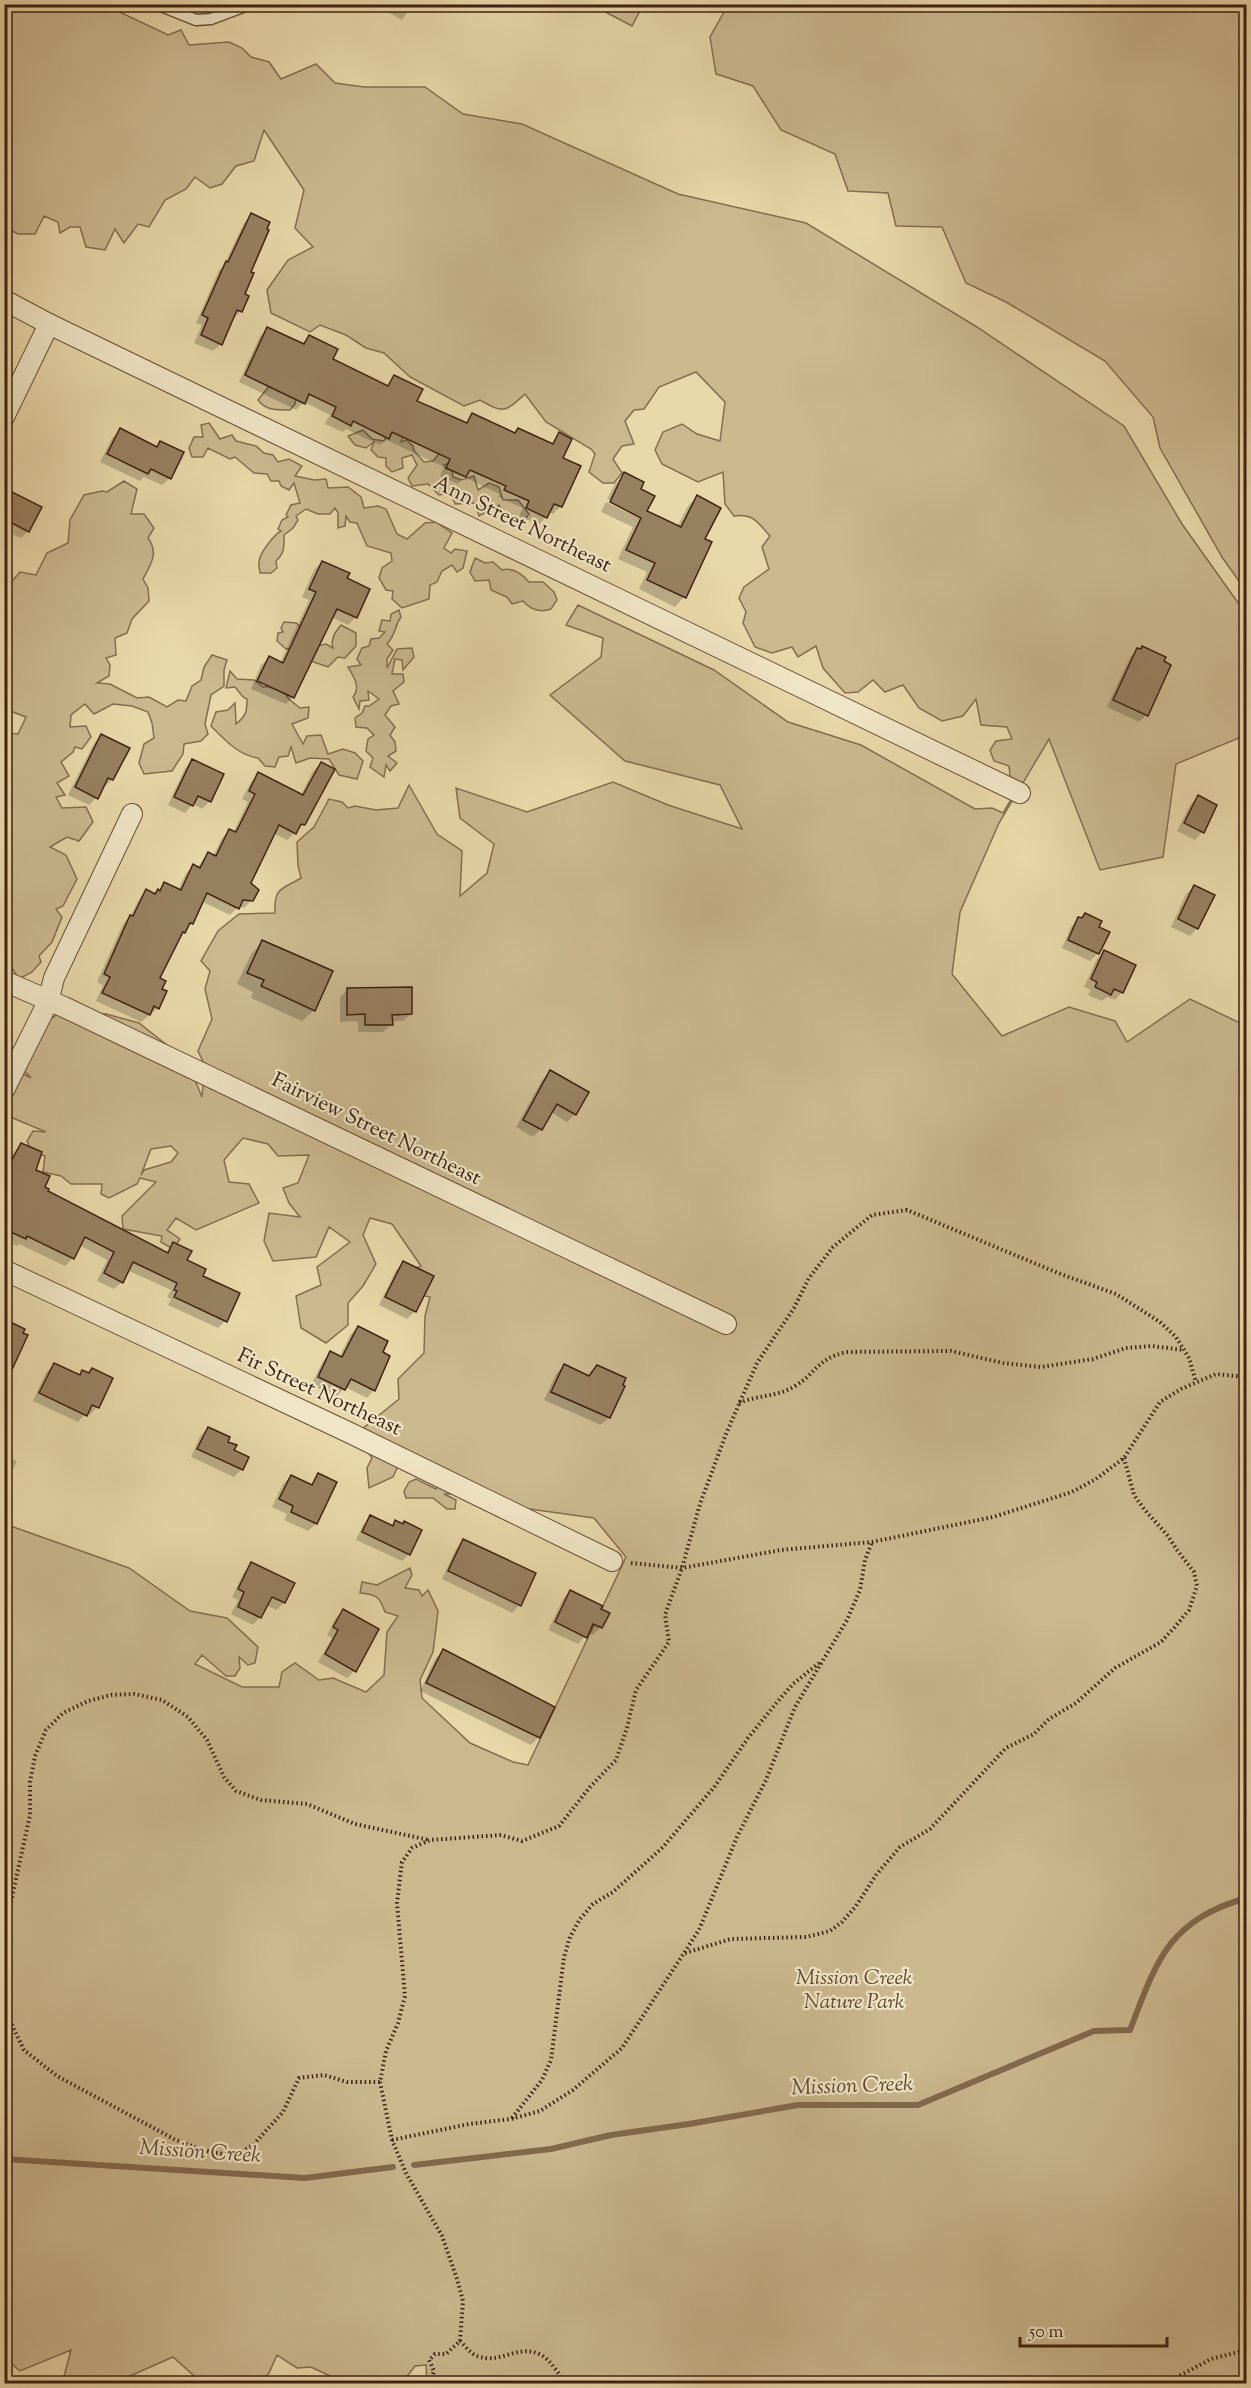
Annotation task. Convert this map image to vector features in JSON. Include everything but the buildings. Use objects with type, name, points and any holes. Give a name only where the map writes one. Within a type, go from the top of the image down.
[{"type":"street","name":"Ann Street Northeast","points":[[4,300],[49,324],[1020,793]]},
{"type":"street","points":[[4,417],[49,324]]},
{"type":"street","points":[[4,1090],[48,1002],[54,978],[132,814]]},
{"type":"street","name":"Fairview Street Northeast","points":[[4,981],[64,1007],[726,1324]]},
{"type":"street","name":"Fir Street Northeast","points":[[4,1270],[348,1432],[612,1561]]},
{"type":"lane","points":[[156,4],[196,20],[211,19],[251,4]]},
{"type":"path","points":[[4,1987],[9,1911],[30,1815],[30,1782],[35,1756],[46,1730],[63,1713],[88,1701],[111,1695],[134,1694],[162,1700],[188,1717],[207,1740],[224,1777],[236,1791],[261,1800],[307,1804],[355,1824],[430,1840],[501,1835],[522,1841],[560,1826],[590,1787],[616,1760],[636,1690],[669,1642],[665,1615],[682,1568],[700,1504],[757,1363],[794,1308],[809,1278],[833,1247],[872,1215],[907,1210],[1067,1277],[1116,1294],[1160,1322],[1176,1337],[1184,1350],[1196,1382]]},
{"type":"path","points":[[739,1403],[750,1398],[778,1394],[795,1386],[829,1356],[846,1352],[951,1351],[1003,1364],[1041,1367],[1060,1366],[1093,1359],[1126,1348],[1152,1346],[1184,1350]]},
{"type":"path","points":[[612,1561],[682,1568],[782,1550],[872,1542],[993,1517],[1072,1492],[1096,1479],[1124,1458],[1160,1402],[1196,1382],[1216,1374],[1246,1377]]},
{"type":"path","points":[[684,1953],[731,1939],[772,1937],[785,1939],[806,1937],[830,1930],[842,1922],[856,1906],[876,1875],[900,1847],[930,1829],[1006,1748],[1034,1734],[1049,1719],[1076,1703],[1115,1668],[1161,1642],[1174,1628],[1189,1610],[1197,1586],[1194,1572],[1134,1495],[1124,1458]]},
{"type":"path","points":[[392,2140],[469,2124],[511,2119],[540,2110],[565,2095],[622,2048],[699,1930],[737,1837],[766,1780],[795,1707],[847,1620],[860,1590],[865,1560],[872,1542]]},
{"type":"path","points":[[511,2119],[542,2080],[551,2060],[564,1957],[570,1937],[580,1920],[593,1904],[612,1892],[663,1847],[715,1786],[748,1738],[778,1701],[793,1684],[823,1660]]},
{"type":"path","points":[[427,2384],[431,2381],[434,2371],[429,2360],[435,2354],[446,2354],[460,2341],[462,2301],[454,2268],[442,2235],[406,2173],[392,2140],[380,2082],[386,2050],[398,2023],[405,1996],[397,1904],[402,1862],[412,1848],[430,1840]]},
{"type":"path","points":[[4,1994],[10,2021],[24,2050],[57,2076],[174,2139],[215,2153],[236,2155],[253,2145],[283,2112],[299,2078],[324,2075],[347,2082],[380,2082]]},
{"type":"path","points":[[460,2341],[476,2356],[497,2360],[512,2352],[541,2355],[566,2384]]},
{"type":"path","points":[[1164,2384],[1211,2359],[1246,2350]]},
{"type":"green space","points":[[643,4],[632,26],[592,5]]},
{"type":"green space","name":"Mission Creek Nature Park","points":[[5,5],[105,5],[168,35],[181,30],[189,45],[229,42],[242,48],[251,57],[269,62],[281,79],[316,64],[335,83],[364,87],[425,87],[463,114],[522,124],[678,194],[806,223],[977,327],[1124,426],[1182,524],[1246,614],[1246,735],[1176,764],[1163,857],[1100,870],[1049,739],[999,823],[960,912],[952,974],[1002,1036],[1069,1007],[1115,1021],[1127,1042],[1190,999],[1240,1023],[1246,1037],[1246,2383],[427,2384],[426,2365],[415,2366],[402,2383],[347,2384],[311,2367],[297,2368],[277,2355],[269,2373],[259,2383],[202,2383],[173,2357],[114,2383],[62,2384],[71,2350],[20,2371],[5,2358],[5,1524],[129,1568],[190,1611],[227,1618],[258,1647],[255,1663],[248,1665],[239,1657],[240,1668],[235,1676],[226,1676],[202,1655],[195,1664],[242,1687],[279,1687],[282,1672],[295,1663],[319,1680],[333,1678],[366,1692],[384,1675],[387,1632],[398,1616],[385,1612],[377,1597],[360,1593],[362,1582],[377,1585],[410,1568],[412,1575],[405,1588],[419,1590],[422,1596],[428,1590],[438,1611],[433,1652],[420,1680],[422,1698],[470,1743],[513,1762],[528,1765],[626,1557],[594,1518],[500,1505],[475,1493],[444,1494],[456,1500],[455,1509],[447,1509],[433,1498],[406,1498],[404,1491],[409,1482],[416,1479],[436,1489],[445,1474],[400,1462],[393,1477],[369,1488],[367,1468],[372,1458],[356,1434],[399,1399],[398,1379],[424,1353],[425,1316],[430,1297],[411,1293],[409,1271],[421,1266],[392,1224],[370,1218],[363,1235],[376,1264],[363,1286],[348,1303],[348,1325],[326,1343],[301,1328],[296,1296],[321,1285],[317,1267],[350,1242],[329,1227],[316,1257],[273,1261],[264,1241],[269,1213],[300,1217],[289,1203],[283,1188],[298,1183],[309,1155],[278,1156],[268,1144],[243,1138],[224,1160],[229,1182],[249,1184],[259,1203],[196,1230],[176,1218],[167,1230],[180,1239],[173,1249],[161,1242],[162,1236],[123,1229],[122,1216],[156,1182],[140,1178],[137,1184],[109,1198],[101,1194],[102,1184],[71,1184],[61,1176],[43,1172],[45,1156],[32,1152],[27,1141],[33,1131],[46,1132],[8,1116],[5,1097],[18,1071],[31,1078],[22,1068],[50,1019],[76,1003],[85,1013],[106,1014],[139,1023],[187,1061],[202,1097],[205,1066],[198,1051],[212,1019],[205,989],[210,971],[201,961],[218,931],[239,914],[275,913],[276,898],[280,890],[301,878],[297,842],[314,827],[329,799],[342,802],[348,808],[355,806],[376,810],[398,808],[409,785],[437,834],[462,851],[460,896],[487,873],[494,844],[460,818],[456,788],[527,812],[613,782],[668,805],[742,829],[720,785],[625,761],[550,695],[601,657],[603,638],[566,625],[578,605],[714,670],[788,722],[861,745],[975,809],[992,808],[1003,813],[1015,793],[1011,784],[1009,766],[994,761],[990,750],[996,741],[1012,739],[1007,727],[981,725],[976,699],[963,716],[942,721],[919,708],[903,685],[885,692],[873,680],[858,692],[845,693],[823,668],[816,646],[798,657],[792,647],[772,653],[755,647],[743,623],[746,612],[739,598],[744,587],[769,569],[762,547],[770,536],[759,523],[751,518],[741,515],[734,516],[725,504],[723,472],[698,482],[662,464],[655,450],[663,432],[682,424],[697,434],[720,441],[725,402],[696,372],[659,387],[644,409],[634,410],[625,421],[634,444],[622,446],[613,459],[622,473],[614,483],[603,483],[589,472],[595,454],[591,449],[546,422],[525,394],[504,409],[494,408],[480,400],[464,406],[410,377],[384,353],[366,348],[346,335],[320,325],[310,332],[271,313],[267,290],[288,260],[313,247],[295,228],[304,190],[264,130],[254,161],[236,166],[222,184],[210,188],[195,177],[186,189],[165,200],[149,227],[138,224],[124,243],[115,229],[105,250],[86,247],[80,227],[70,227],[60,233],[58,222],[44,216],[35,234],[18,234],[5,227]],"holes":[[[171,1146],[178,1153],[171,1162],[144,1170],[141,1175],[151,1149]]]},
{"type":"green space","points":[[728,5],[1246,5],[1246,591],[1222,557],[1160,448],[1153,417],[1105,361],[1006,302],[966,283],[942,227],[896,226],[888,193],[848,191],[835,154],[781,130],[753,86],[716,74],[710,37]]},
{"type":"green space","points":[[270,385],[298,390],[295,404],[290,410],[276,410],[261,404],[258,400]]},
{"type":"green space","points":[[209,423],[220,439],[232,435],[236,441],[256,446],[264,453],[273,455],[278,462],[289,459],[302,466],[295,476],[314,480],[326,479],[328,488],[348,487],[361,497],[364,508],[378,506],[386,509],[397,534],[407,539],[425,523],[436,522],[452,533],[444,548],[451,553],[455,549],[467,551],[463,568],[457,572],[452,565],[442,571],[437,582],[430,585],[429,599],[402,608],[392,599],[393,591],[386,590],[379,578],[382,568],[392,561],[391,553],[367,546],[357,523],[350,522],[346,516],[345,526],[338,528],[338,513],[335,508],[330,514],[318,514],[306,509],[296,516],[298,520],[293,528],[284,535],[284,546],[276,561],[277,568],[271,573],[260,573],[260,559],[264,550],[281,531],[278,529],[282,520],[288,517],[286,515],[291,505],[300,503],[294,483],[289,490],[281,486],[279,481],[271,481],[267,474],[254,473],[235,457],[230,459],[208,448],[203,457],[192,457],[189,448],[194,437],[203,437],[201,425]]},
{"type":"green space","points":[[363,430],[372,439],[384,441],[387,435],[394,432],[403,437],[401,442],[406,440],[413,446],[414,451],[424,462],[433,461],[443,449],[453,462],[444,465],[446,469],[452,468],[453,477],[461,480],[474,476],[478,490],[489,483],[499,487],[503,500],[518,500],[529,514],[523,522],[507,519],[499,505],[479,516],[475,503],[455,504],[451,493],[439,495],[428,484],[412,486],[408,478],[417,465],[412,455],[402,458],[403,468],[392,472],[386,466],[386,458],[378,457],[371,450],[374,442],[366,448],[355,445],[348,436]]},
{"type":"green space","points":[[124,481],[137,489],[131,514],[144,514],[154,528],[148,538],[153,549],[153,558],[143,579],[148,588],[149,601],[132,619],[127,633],[115,638],[116,655],[106,658],[110,665],[109,676],[97,683],[110,684],[137,698],[149,697],[167,707],[178,700],[186,701],[192,686],[201,680],[204,667],[212,655],[227,660],[224,670],[224,686],[211,695],[205,724],[208,734],[201,741],[184,744],[183,754],[172,771],[144,774],[139,763],[144,744],[154,738],[148,712],[132,706],[113,704],[94,714],[85,704],[71,715],[70,727],[86,726],[91,737],[82,749],[75,747],[73,752],[61,762],[69,776],[57,783],[65,795],[56,797],[62,808],[86,807],[93,822],[79,841],[67,837],[50,847],[66,855],[77,879],[63,906],[56,909],[62,917],[52,942],[39,956],[41,962],[32,972],[19,979],[10,965],[5,966],[4,733],[18,734],[26,717],[5,709],[4,586],[7,587],[20,572],[36,575],[47,553],[68,543],[70,520],[84,495],[107,492]]},
{"type":"green space","points":[[475,558],[485,563],[493,562],[502,570],[510,569],[517,572],[529,582],[543,582],[554,592],[557,600],[551,609],[543,611],[532,609],[523,601],[512,604],[507,597],[491,590],[489,580],[475,581],[470,572]]},
{"type":"green space","points":[[399,610],[401,617],[387,644],[393,650],[387,659],[387,668],[397,649],[412,648],[414,657],[403,670],[402,660],[395,659],[392,674],[403,674],[404,682],[393,691],[399,704],[391,706],[385,715],[395,727],[390,735],[395,742],[396,751],[388,756],[397,763],[390,771],[386,765],[384,777],[370,767],[373,758],[366,751],[368,739],[374,735],[367,728],[356,727],[355,718],[362,713],[365,706],[379,699],[368,691],[369,700],[360,701],[359,709],[353,697],[356,682],[348,667],[361,665],[357,659],[362,648],[369,646],[371,639],[379,638],[385,632],[379,631],[382,620],[390,621],[391,614]]},
{"type":"green space","points":[[284,622],[296,623],[302,628],[294,649],[286,649],[277,641],[278,633],[283,632],[281,628]]},
{"type":"green space","points":[[341,625],[356,633],[356,646],[345,658],[338,657],[328,667],[311,661],[317,646],[326,644],[333,648],[333,638]]},
{"type":"green space","points":[[230,671],[237,679],[254,680],[263,687],[279,686],[300,708],[309,707],[308,718],[292,724],[303,744],[307,736],[321,735],[328,754],[343,749],[355,753],[363,761],[357,779],[339,775],[329,759],[310,758],[296,763],[291,747],[288,756],[279,757],[275,767],[265,766],[258,758],[244,754],[227,741],[211,726],[216,712],[228,710],[235,703],[236,724],[244,716],[247,703],[247,699],[235,687],[226,688]]},
{"type":"waterway","name":"Mission Creek","points":[[414,2165],[551,2149],[611,2135],[798,2105],[918,2105],[1094,2031],[1130,2030],[1158,1964],[1182,1931],[1199,1918],[1220,1907],[1246,1898]]},
{"type":"waterway","name":"Mission Creek","points":[[4,2159],[305,2178],[393,2167]]}]
